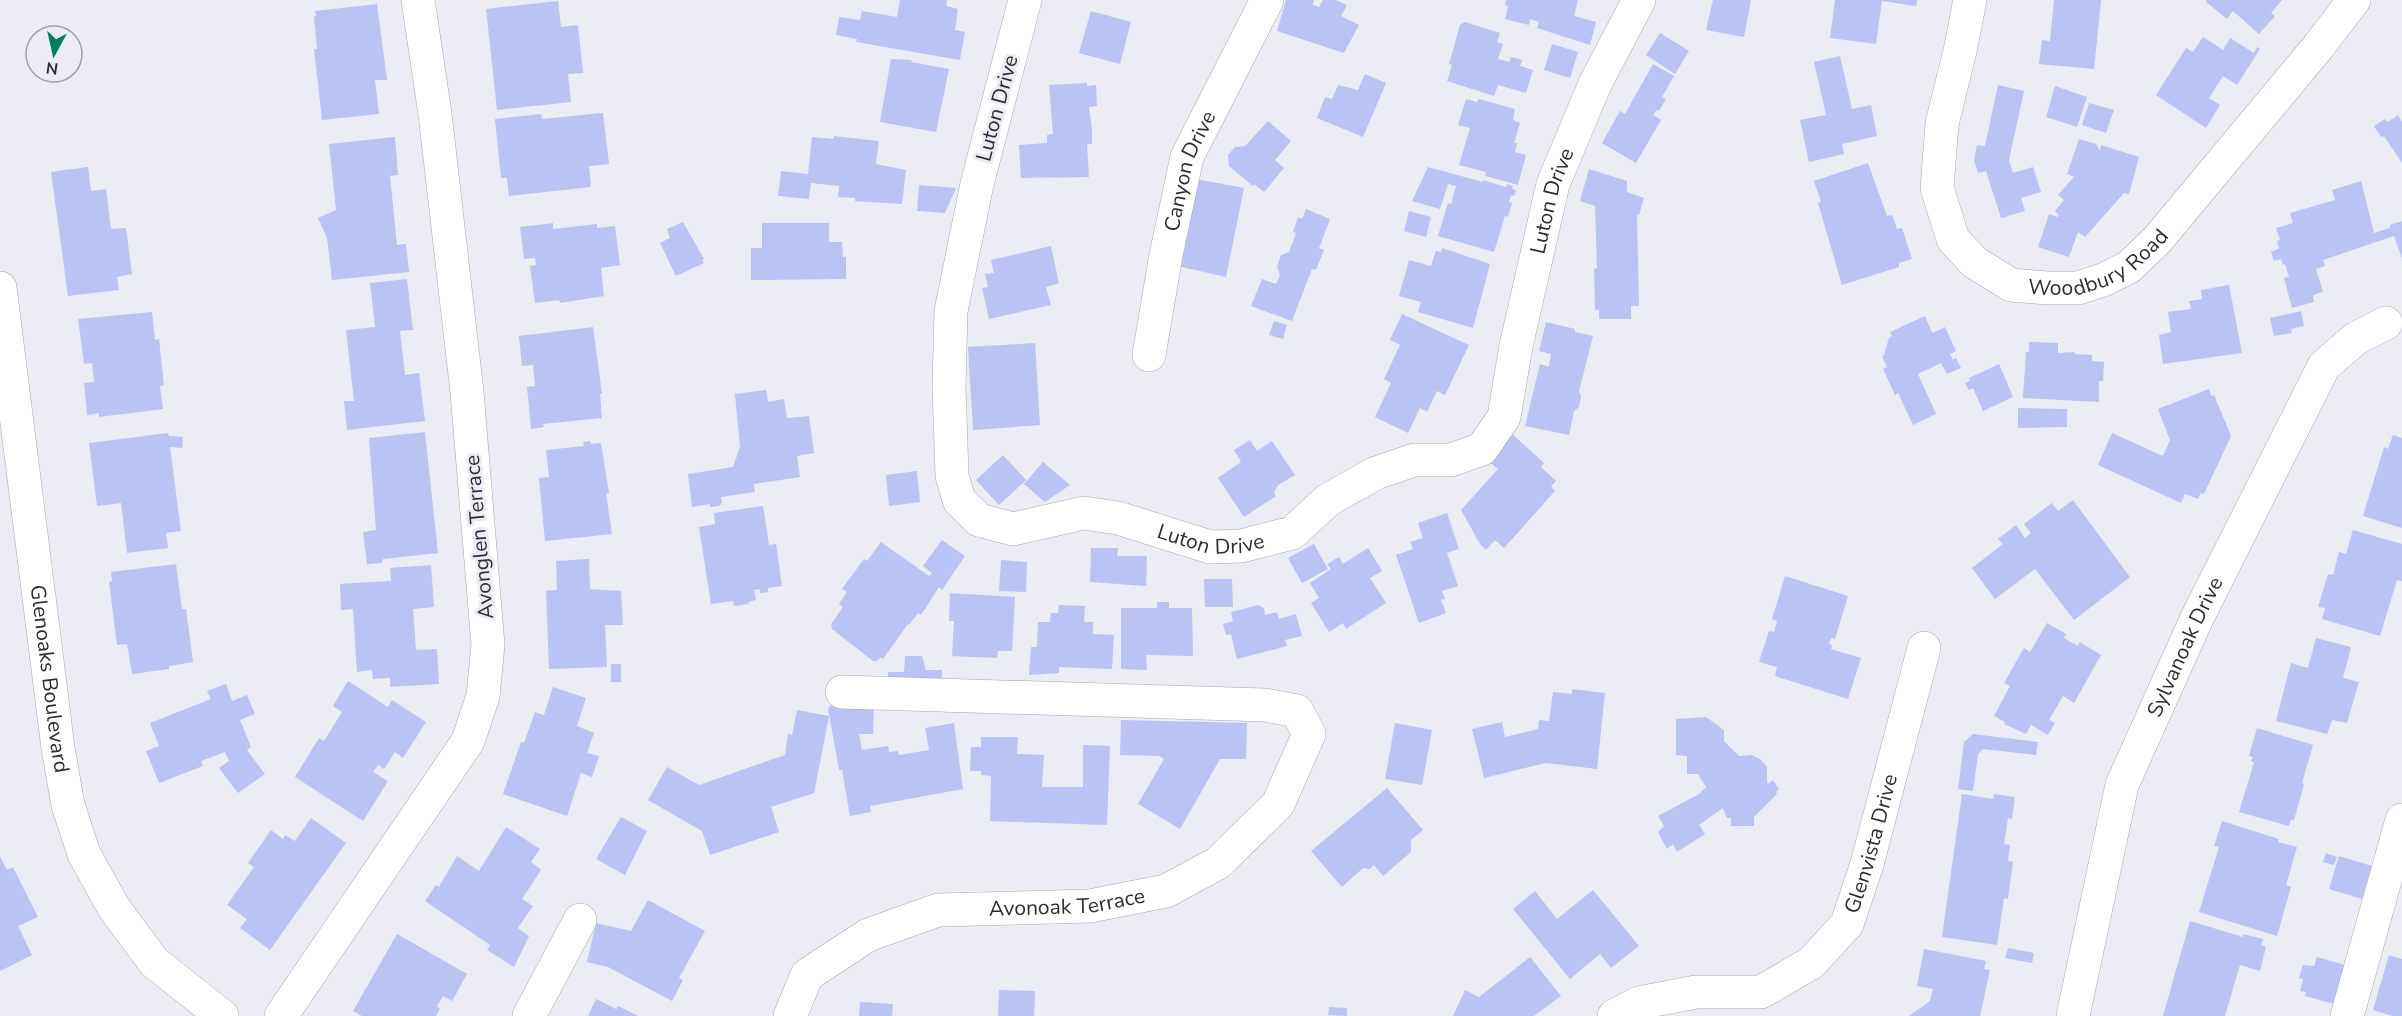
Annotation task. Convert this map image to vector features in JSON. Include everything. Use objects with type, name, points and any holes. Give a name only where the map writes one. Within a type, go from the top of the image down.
[{"type":"street","name":"Avonglen Terrace","points":[[281,1016],[468,741],[483,696],[488,645],[467,392],[435,114],[418,0]]},
{"type":"street","name":"Luton Drive","points":[[1025,0],[976,184],[951,311],[952,476],[959,500],[979,520],[1013,529],[1083,513],[1118,519],[1210,547],[1241,546],[1292,532],[1328,500],[1376,473],[1414,460],[1451,460],[1482,448],[1504,417],[1516,346],[1553,184],[1595,84],[1639,0]]},
{"type":"street","name":"Canyon Drive","points":[[1149,355],[1166,255],[1187,157],[1267,0]]},
{"type":"street","name":"Woodbury Road","points":[[1970,0],[1942,124],[1937,188],[1953,239],[1974,262],[2011,285],[2078,288],[2103,280],[2129,267],[2158,239],[2318,47],[2354,0]]},
{"type":"street","name":"Glenoaks Boulevard","points":[[0,288],[56,737],[68,805],[84,854],[114,909],[153,962],[222,1016]]},
{"type":"street","name":"Sylvanoak Drive","points":[[2073,1016],[2122,785],[2188,639],[2324,366],[2355,339],[2386,323]]},
{"type":"street","name":"Glenvista Drive","points":[[1614,1016],[1639,1003],[1696,993],[1761,992],[1811,963],[1846,924],[1867,864],[1924,648]]},
{"type":"street","name":"Avonoak Terrace","points":[[790,1016],[807,975],[868,935],[938,910],[1090,906],[1166,891],[1176,886],[1218,863],[1278,804],[1309,734],[1297,711],[1265,705],[842,692]]},
{"type":"street","points":[[2347,1016],[2402,820]]},
{"type":"street","points":[[529,1016],[580,920]]},
{"type":"building","points":[[900,0],[947,0],[946,6],[958,9],[955,30],[965,32],[960,60],[856,42],[857,39],[836,35],[839,17],[860,20],[862,11],[897,17]]},
{"type":"building","points":[[1286,0],[1314,0],[1313,5],[1319,7],[1323,0],[1336,0],[1347,5],[1341,16],[1359,25],[1344,53],[1277,31]]},
{"type":"building","points":[[1506,0],[1578,0],[1574,16],[1596,22],[1590,45],[1537,28],[1539,22],[1530,19],[1529,25],[1505,19],[1508,6],[1505,5]]},
{"type":"building","points":[[1713,0],[1751,0],[1744,37],[1706,30]]},
{"type":"building","points":[[1835,0],[1917,0],[1916,6],[1882,1],[1876,44],[1830,38]]},
{"type":"building","points":[[2054,0],[2101,0],[2094,69],[2039,64],[2042,40],[2050,41]]},
{"type":"building","points":[[2207,0],[2282,0],[2271,13],[2275,16],[2259,34],[2233,11],[2227,19],[2206,2]]},
{"type":"building","points":[[558,1],[561,27],[578,25],[583,73],[568,74],[571,102],[497,110],[486,9]]},
{"type":"building","points":[[377,4],[387,80],[375,80],[379,114],[322,120],[314,49],[317,49],[315,11]]},
{"type":"building","points":[[1091,11],[1131,22],[1120,64],[1079,53]]},
{"type":"building","points":[[1465,22],[1500,33],[1497,42],[1503,44],[1498,59],[1509,62],[1511,57],[1522,60],[1520,66],[1533,70],[1526,93],[1498,85],[1494,96],[1447,81],[1452,65],[1449,64],[1460,25]]},
{"type":"building","points":[[1660,33],[1689,51],[1675,74],[1646,55]]},
{"type":"building","points":[[2203,37],[2223,50],[2230,38],[2254,53],[2257,47],[2260,49],[2237,85],[2223,76],[2209,98],[2220,105],[2206,128],[2156,95],[2186,48],[2193,52]]},
{"type":"building","points":[[1552,44],[1578,52],[1570,78],[1544,70]]},
{"type":"building","points":[[1840,56],[1852,109],[1871,105],[1877,136],[1842,144],[1844,154],[1809,162],[1800,120],[1826,115],[1814,62]]},
{"type":"building","points":[[891,59],[912,60],[911,62],[949,69],[936,132],[880,122]]},
{"type":"building","points":[[1653,64],[1674,76],[1662,97],[1666,99],[1659,111],[1657,110],[1653,115],[1661,120],[1636,163],[1602,143],[1620,111],[1625,114]]},
{"type":"building","points":[[1365,74],[1386,83],[1363,137],[1317,118],[1325,97],[1332,99],[1338,85],[1358,90]]},
{"type":"building","points":[[1087,83],[1087,86],[1096,85],[1097,106],[1089,107],[1092,144],[1087,144],[1089,177],[1021,178],[1019,145],[1047,143],[1047,135],[1053,134],[1049,85]]},
{"type":"building","points":[[1998,85],[2024,91],[2009,160],[2013,173],[2033,167],[2041,192],[2021,198],[2025,211],[2001,218],[1986,171],[1978,173],[1974,160],[1977,145],[1985,146]]},
{"type":"building","points":[[2055,86],[2087,97],[2077,127],[2046,117]]},
{"type":"building","points":[[1466,99],[1477,102],[1479,99],[1515,109],[1513,120],[1520,123],[1514,143],[1517,143],[1515,152],[1526,155],[1518,185],[1485,176],[1486,172],[1459,165],[1470,128],[1458,125]]},
{"type":"building","points":[[2089,103],[2114,110],[2106,133],[2082,125]]},
{"type":"building","points":[[603,113],[609,164],[589,166],[591,187],[509,196],[507,178],[501,178],[495,119],[541,114],[542,119]]},
{"type":"building","points":[[2398,115],[2402,122],[2402,163],[2384,136],[2381,137],[2374,126],[2385,119],[2388,122]]},
{"type":"building","points":[[1268,121],[1291,141],[1275,160],[1284,168],[1264,192],[1229,166],[1228,155],[1235,147],[1245,146]]},
{"type":"building","points":[[834,136],[879,141],[876,164],[906,170],[902,204],[855,201],[855,198],[838,197],[839,186],[811,183],[809,199],[778,196],[781,171],[808,174],[812,137],[833,139]]},
{"type":"building","points":[[395,137],[398,175],[390,176],[397,245],[406,244],[409,272],[332,280],[327,238],[318,218],[336,210],[329,144]]},
{"type":"building","points":[[2079,139],[2096,144],[2100,151],[2101,145],[2139,157],[2129,194],[2124,193],[2085,237],[2078,232],[2069,257],[2038,247],[2049,214],[2057,217],[2059,215],[2055,211],[2064,200],[2058,195],[2074,177],[2067,174]]},
{"type":"building","points":[[1868,163],[1887,216],[1892,215],[1897,229],[1902,228],[1912,259],[1899,263],[1899,267],[1842,285],[1818,203],[1821,202],[1814,181]]},
{"type":"building","points":[[88,167],[91,191],[106,189],[111,229],[126,228],[132,274],[117,277],[119,290],[68,296],[51,172]]},
{"type":"building","points":[[1428,167],[1483,182],[1483,180],[1506,187],[1507,184],[1513,186],[1512,188],[1516,191],[1514,196],[1511,195],[1509,202],[1512,203],[1508,217],[1505,216],[1494,252],[1438,236],[1456,186],[1448,184],[1440,209],[1412,201]]},
{"type":"building","points":[[1589,169],[1627,181],[1627,192],[1644,198],[1639,215],[1637,215],[1639,306],[1631,306],[1631,319],[1599,319],[1599,310],[1595,310],[1594,269],[1597,268],[1595,206],[1580,201]]},
{"type":"building","points":[[1196,179],[1244,188],[1226,277],[1177,266]]},
{"type":"building","points":[[2361,181],[2374,233],[2402,221],[2402,258],[2394,236],[2323,260],[2325,266],[2316,269],[2323,292],[2313,295],[2314,302],[2292,308],[2284,278],[2289,277],[2285,264],[2283,265],[2281,259],[2274,261],[2271,252],[2279,249],[2277,241],[2280,240],[2276,228],[2293,223],[2290,213],[2335,200],[2332,190]]},
{"type":"building","points":[[919,185],[956,188],[945,213],[917,211]]},
{"type":"building","points":[[1306,209],[1330,219],[1319,248],[1324,250],[1316,270],[1312,269],[1292,321],[1251,306],[1262,279],[1276,284],[1280,275],[1277,267],[1281,255],[1289,252],[1296,233],[1293,232],[1298,217],[1302,219]]},
{"type":"building","points":[[1409,211],[1431,217],[1426,237],[1404,231]]},
{"type":"building","points":[[683,222],[704,259],[702,260],[704,263],[676,276],[660,243],[670,238],[667,229]]},
{"type":"building","points":[[553,223],[553,229],[597,224],[597,228],[615,226],[620,265],[601,268],[604,296],[560,303],[559,300],[535,303],[530,266],[536,265],[535,258],[524,259],[520,227]]},
{"type":"building","points":[[762,223],[829,223],[829,242],[842,242],[843,257],[846,257],[846,279],[751,280],[751,248],[762,248]]},
{"type":"building","points":[[1051,246],[1059,283],[1046,287],[1051,305],[989,319],[982,288],[988,287],[985,274],[994,273],[991,260]]},
{"type":"building","points":[[1442,248],[1490,264],[1473,328],[1418,312],[1421,302],[1399,296],[1409,260],[1431,266],[1436,251],[1441,252]]},
{"type":"building","points":[[407,279],[413,330],[400,331],[405,375],[419,373],[425,421],[347,430],[344,401],[354,401],[346,330],[375,327],[370,283]]},
{"type":"building","points":[[2229,285],[2242,353],[2163,364],[2159,335],[2171,332],[2168,312],[2191,309],[2189,301],[2202,299],[2201,290]]},
{"type":"building","points":[[2301,311],[2304,326],[2291,329],[2292,333],[2274,336],[2270,318]]},
{"type":"building","points":[[152,312],[155,340],[159,339],[164,385],[160,386],[163,409],[99,417],[99,413],[87,415],[84,383],[94,382],[92,363],[84,364],[78,319]]},
{"type":"building","points":[[1402,314],[1469,345],[1445,395],[1437,391],[1427,412],[1420,408],[1408,433],[1375,417],[1391,383],[1384,379],[1400,345],[1390,340]]},
{"type":"building","points":[[1925,316],[1932,333],[1945,327],[1956,351],[1950,354],[1953,360],[1956,358],[1961,368],[1947,374],[1941,363],[1918,374],[1936,414],[1913,425],[1898,393],[1895,395],[1883,369],[1887,367],[1882,356],[1892,336],[1890,332]]},
{"type":"building","points":[[1274,321],[1287,325],[1283,339],[1269,335]]},
{"type":"building","points":[[1546,322],[1593,336],[1579,391],[1581,397],[1579,407],[1574,411],[1569,435],[1525,426],[1540,364],[1549,367],[1551,354],[1539,351]]},
{"type":"building","points":[[593,327],[602,394],[600,394],[602,418],[543,424],[544,427],[531,429],[527,387],[535,386],[533,365],[522,366],[519,336]]},
{"type":"building","points":[[2029,342],[2058,343],[2058,353],[2075,352],[2075,354],[2092,355],[2092,361],[2104,362],[2103,381],[2099,381],[2099,402],[2023,398],[2026,352],[2029,352]]},
{"type":"building","points":[[1035,343],[1040,425],[973,430],[968,347]]},
{"type":"building","points":[[1999,364],[2013,397],[1983,411],[1973,388],[1969,390],[1965,383],[1970,381],[1969,378]]},
{"type":"building","points":[[2209,389],[2211,396],[2214,395],[2231,436],[2204,494],[2201,493],[2198,499],[2185,494],[2181,503],[2098,465],[2112,433],[2163,456],[2170,440],[2158,409]]},
{"type":"building","points":[[766,390],[768,402],[784,399],[787,418],[809,416],[814,453],[797,456],[800,477],[754,484],[755,492],[721,497],[722,503],[719,506],[710,507],[710,504],[692,507],[688,474],[733,467],[740,447],[735,394]]},
{"type":"building","points":[[2018,408],[2067,409],[2067,427],[2018,428]]},
{"type":"building","points":[[425,432],[438,553],[383,559],[382,563],[367,564],[363,532],[376,530],[369,438]]},
{"type":"building","points":[[168,433],[169,436],[183,437],[182,448],[170,447],[181,531],[166,533],[168,548],[127,553],[121,503],[97,506],[89,443]]},
{"type":"building","points":[[1511,433],[1544,463],[1541,467],[1556,481],[1551,486],[1555,491],[1504,548],[1495,540],[1486,550],[1480,544],[1461,510],[1498,469],[1487,460]]},
{"type":"building","points":[[2393,435],[2402,438],[2402,528],[2363,516],[2384,447],[2388,449]]},
{"type":"building","points":[[1250,440],[1257,451],[1272,441],[1295,475],[1278,485],[1274,493],[1276,496],[1244,517],[1218,478],[1241,462],[1234,450]]},
{"type":"building","points":[[590,441],[591,444],[601,443],[609,493],[606,494],[612,534],[545,541],[539,478],[549,477],[546,450],[584,446],[583,442]]},
{"type":"building","points":[[1003,455],[1026,480],[999,505],[976,480]]},
{"type":"building","points":[[1043,462],[1070,485],[1045,502],[1024,484]]},
{"type":"building","points":[[917,471],[920,502],[889,506],[886,475]]},
{"type":"building","points":[[2073,500],[2130,577],[2074,620],[2035,569],[1995,599],[1972,568],[2003,544],[1998,539],[2016,525],[2025,538],[2031,533],[2024,524],[2052,503],[2058,511]]},
{"type":"building","points":[[763,506],[769,545],[776,544],[782,586],[768,588],[768,592],[760,593],[760,589],[754,590],[756,600],[748,602],[749,604],[734,606],[733,601],[711,604],[699,527],[715,524],[714,513]]},
{"type":"building","points":[[1447,513],[1459,549],[1447,553],[1458,586],[1442,591],[1445,599],[1441,600],[1446,613],[1419,623],[1396,555],[1413,549],[1410,542],[1423,538],[1418,523]]},
{"type":"building","points":[[2353,530],[2402,544],[2402,581],[2397,580],[2380,636],[2322,619],[2325,608],[2318,607],[2328,574],[2333,575],[2339,552],[2346,554]]},
{"type":"building","points":[[942,540],[965,556],[942,590],[939,587],[921,615],[918,613],[908,624],[883,659],[881,657],[873,661],[832,629],[831,624],[843,607],[839,604],[847,592],[842,589],[864,559],[867,561],[881,542],[929,576],[932,573],[923,566]]},
{"type":"building","points":[[1314,544],[1328,569],[1302,583],[1288,558]]},
{"type":"building","points":[[1091,548],[1118,548],[1117,556],[1147,556],[1146,586],[1090,582]]},
{"type":"building","points":[[1368,548],[1382,571],[1370,578],[1386,603],[1346,629],[1343,623],[1329,632],[1311,603],[1319,598],[1310,583],[1331,569],[1327,564],[1339,557],[1343,564]]},
{"type":"building","points":[[589,559],[590,589],[621,591],[623,625],[605,625],[607,667],[549,669],[546,591],[557,590],[556,561]]},
{"type":"building","points":[[1001,560],[1027,562],[1026,592],[999,591]]},
{"type":"building","points":[[176,564],[182,609],[186,609],[193,662],[169,666],[169,669],[132,674],[127,644],[117,645],[109,582],[112,581],[111,572]]},
{"type":"building","points":[[431,565],[434,607],[413,609],[416,650],[437,649],[439,684],[390,687],[390,678],[373,679],[372,670],[357,672],[353,609],[341,610],[340,584],[391,581],[390,568]]},
{"type":"building","points":[[1785,576],[1848,596],[1835,639],[1831,638],[1829,644],[1832,645],[1831,649],[1861,658],[1848,699],[1775,676],[1777,667],[1759,662],[1769,631],[1774,632],[1777,621],[1772,619]]},
{"type":"building","points":[[1204,579],[1232,579],[1233,607],[1205,607]]},
{"type":"building","points":[[950,593],[1015,597],[1012,651],[998,651],[997,658],[952,656],[954,621],[949,621]]},
{"type":"building","points":[[1157,602],[1169,602],[1169,608],[1192,608],[1193,656],[1146,655],[1147,670],[1121,669],[1121,608],[1157,608]]},
{"type":"building","points":[[1059,605],[1085,606],[1084,622],[1093,622],[1093,634],[1114,635],[1112,669],[1059,667],[1059,673],[1029,675],[1031,647],[1037,647],[1038,622],[1050,622],[1051,613],[1058,613]]},
{"type":"building","points":[[1258,605],[1264,608],[1265,615],[1277,612],[1279,619],[1296,614],[1302,636],[1285,640],[1287,646],[1237,659],[1231,634],[1226,635],[1223,624],[1233,621],[1231,612]]},
{"type":"building","points":[[2047,623],[2066,634],[2064,638],[2078,646],[2080,642],[2101,655],[2074,703],[2063,696],[2049,720],[2055,723],[2048,735],[2031,725],[2026,734],[2004,724],[2005,722],[1994,716],[2010,686],[2004,683],[2024,648],[2030,652]]},
{"type":"building","points":[[2316,638],[2351,647],[2343,678],[2359,682],[2347,723],[2332,720],[2327,734],[2276,721],[2291,663],[2308,668]]},
{"type":"building","points":[[905,656],[922,656],[926,670],[942,670],[942,681],[888,680],[888,672],[904,672]]},
{"type":"building","points":[[611,664],[621,664],[621,682],[611,682]]},
{"type":"building","points":[[348,681],[388,707],[392,700],[426,722],[403,758],[395,752],[384,769],[378,765],[373,772],[388,781],[363,821],[295,777],[319,738],[324,741],[342,712],[333,706]]},
{"type":"building","points":[[226,684],[232,701],[247,695],[255,714],[240,720],[251,747],[247,750],[265,774],[238,793],[219,768],[229,761],[225,752],[201,761],[203,766],[159,783],[146,751],[159,746],[150,723],[211,699],[207,691]]},
{"type":"building","points":[[553,687],[586,698],[577,726],[594,733],[587,753],[599,756],[592,777],[581,773],[567,816],[503,794],[521,742],[524,743],[535,712],[544,715]]},
{"type":"building","points":[[1572,689],[1605,693],[1597,769],[1546,763],[1484,778],[1472,729],[1502,722],[1505,737],[1538,729],[1539,720],[1549,721],[1553,692],[1572,694]]},
{"type":"building","points":[[835,703],[874,703],[873,734],[859,734],[862,750],[888,746],[889,752],[898,751],[899,755],[929,750],[925,728],[954,723],[963,789],[870,806],[871,812],[850,816],[828,708]]},
{"type":"building","points":[[797,710],[829,716],[814,793],[771,807],[779,832],[710,855],[702,831],[648,800],[667,767],[699,785],[785,755],[788,734],[792,735]]},
{"type":"building","points":[[1706,717],[1724,730],[1724,741],[1739,756],[1752,755],[1760,759],[1767,767],[1768,784],[1773,780],[1779,789],[1777,794],[1754,817],[1754,826],[1731,826],[1731,818],[1727,818],[1723,808],[1699,825],[1705,834],[1677,852],[1673,844],[1667,849],[1658,832],[1664,826],[1658,816],[1699,794],[1706,787],[1698,774],[1687,774],[1687,756],[1676,755],[1676,719]]},
{"type":"building","points":[[1121,720],[1247,723],[1246,759],[1220,759],[1180,829],[1138,804],[1164,759],[1159,756],[1120,755]]},
{"type":"building","points":[[1395,723],[1432,730],[1422,785],[1385,779]]},
{"type":"building","points":[[2257,728],[2313,745],[2294,820],[2291,820],[2289,826],[2239,812],[2254,762],[2251,761],[2253,757],[2249,756]]},
{"type":"building","points":[[1973,734],[2038,742],[2036,755],[1983,749],[1978,754],[1973,791],[1958,789],[1964,742]]},
{"type":"building","points":[[981,737],[1018,737],[1017,754],[1044,755],[1042,787],[1083,787],[1083,745],[1110,746],[1107,825],[990,821],[991,776],[981,775],[981,771],[970,771],[971,747],[981,747]]},
{"type":"building","points":[[1387,788],[1423,830],[1411,840],[1411,852],[1383,876],[1374,865],[1370,869],[1363,868],[1342,887],[1311,851]]},
{"type":"building","points":[[1962,794],[1993,799],[1994,794],[2015,797],[2012,819],[2008,818],[2004,844],[2010,845],[2008,861],[2013,862],[2008,899],[2004,898],[1997,945],[1942,937]]},
{"type":"building","points":[[621,817],[647,831],[625,875],[596,859]]},
{"type":"building","points":[[311,818],[346,843],[270,950],[240,928],[247,919],[227,905],[254,867],[248,863],[271,830],[283,839],[285,835],[295,841]]},
{"type":"building","points":[[2222,821],[2297,847],[2286,885],[2291,887],[2277,936],[2199,912],[2219,847],[2214,846]]},
{"type":"building","points":[[506,827],[540,849],[531,862],[541,870],[522,899],[533,906],[518,928],[529,936],[514,967],[487,950],[490,945],[425,901],[436,885],[439,887],[457,856],[479,871]]},
{"type":"building","points":[[2326,853],[2337,857],[2334,865],[2323,862]]},
{"type":"building","points":[[0,856],[7,870],[13,867],[38,917],[18,926],[32,955],[0,971]]},
{"type":"building","points":[[2339,856],[2372,866],[2362,899],[2329,889]]},
{"type":"building","points":[[1593,890],[1639,946],[1611,968],[1600,954],[1570,979],[1513,909],[1535,891],[1557,919]]},
{"type":"building","points":[[648,900],[705,931],[679,978],[683,980],[672,1001],[608,967],[587,962],[596,923],[631,931]]},
{"type":"building","points":[[2190,921],[2243,937],[2243,934],[2263,939],[2261,945],[2266,947],[2260,971],[2240,965],[2225,1016],[2163,1016]]},
{"type":"building","points":[[397,934],[467,974],[452,1001],[443,996],[437,1006],[440,1009],[436,1016],[362,1016],[353,1011]]},
{"type":"building","points":[[2008,948],[2034,953],[2032,963],[2005,958]]},
{"type":"building","points":[[1924,949],[1986,961],[1984,969],[1990,970],[1980,1016],[1909,1016],[1930,1001],[1933,989],[1917,986]]},
{"type":"building","points":[[2389,955],[2402,959],[2402,1016],[2392,1016],[2373,1010]]},
{"type":"building","points":[[1530,957],[1561,996],[1534,1016],[1453,1016],[1465,990],[1479,997]]},
{"type":"building","points":[[2317,957],[2352,967],[2341,1006],[2305,996],[2306,992],[2300,991],[2303,979],[2299,978],[2303,965],[2314,966]]},
{"type":"building","points":[[999,990],[1035,991],[1034,1016],[998,1016]]},
{"type":"building","points":[[596,999],[616,1009],[618,1006],[638,1016],[588,1016]]},
{"type":"building","points":[[860,1002],[893,1004],[892,1016],[859,1016]]},
{"type":"building","points":[[1329,1007],[1347,1008],[1347,1016],[1328,1015]]}]
